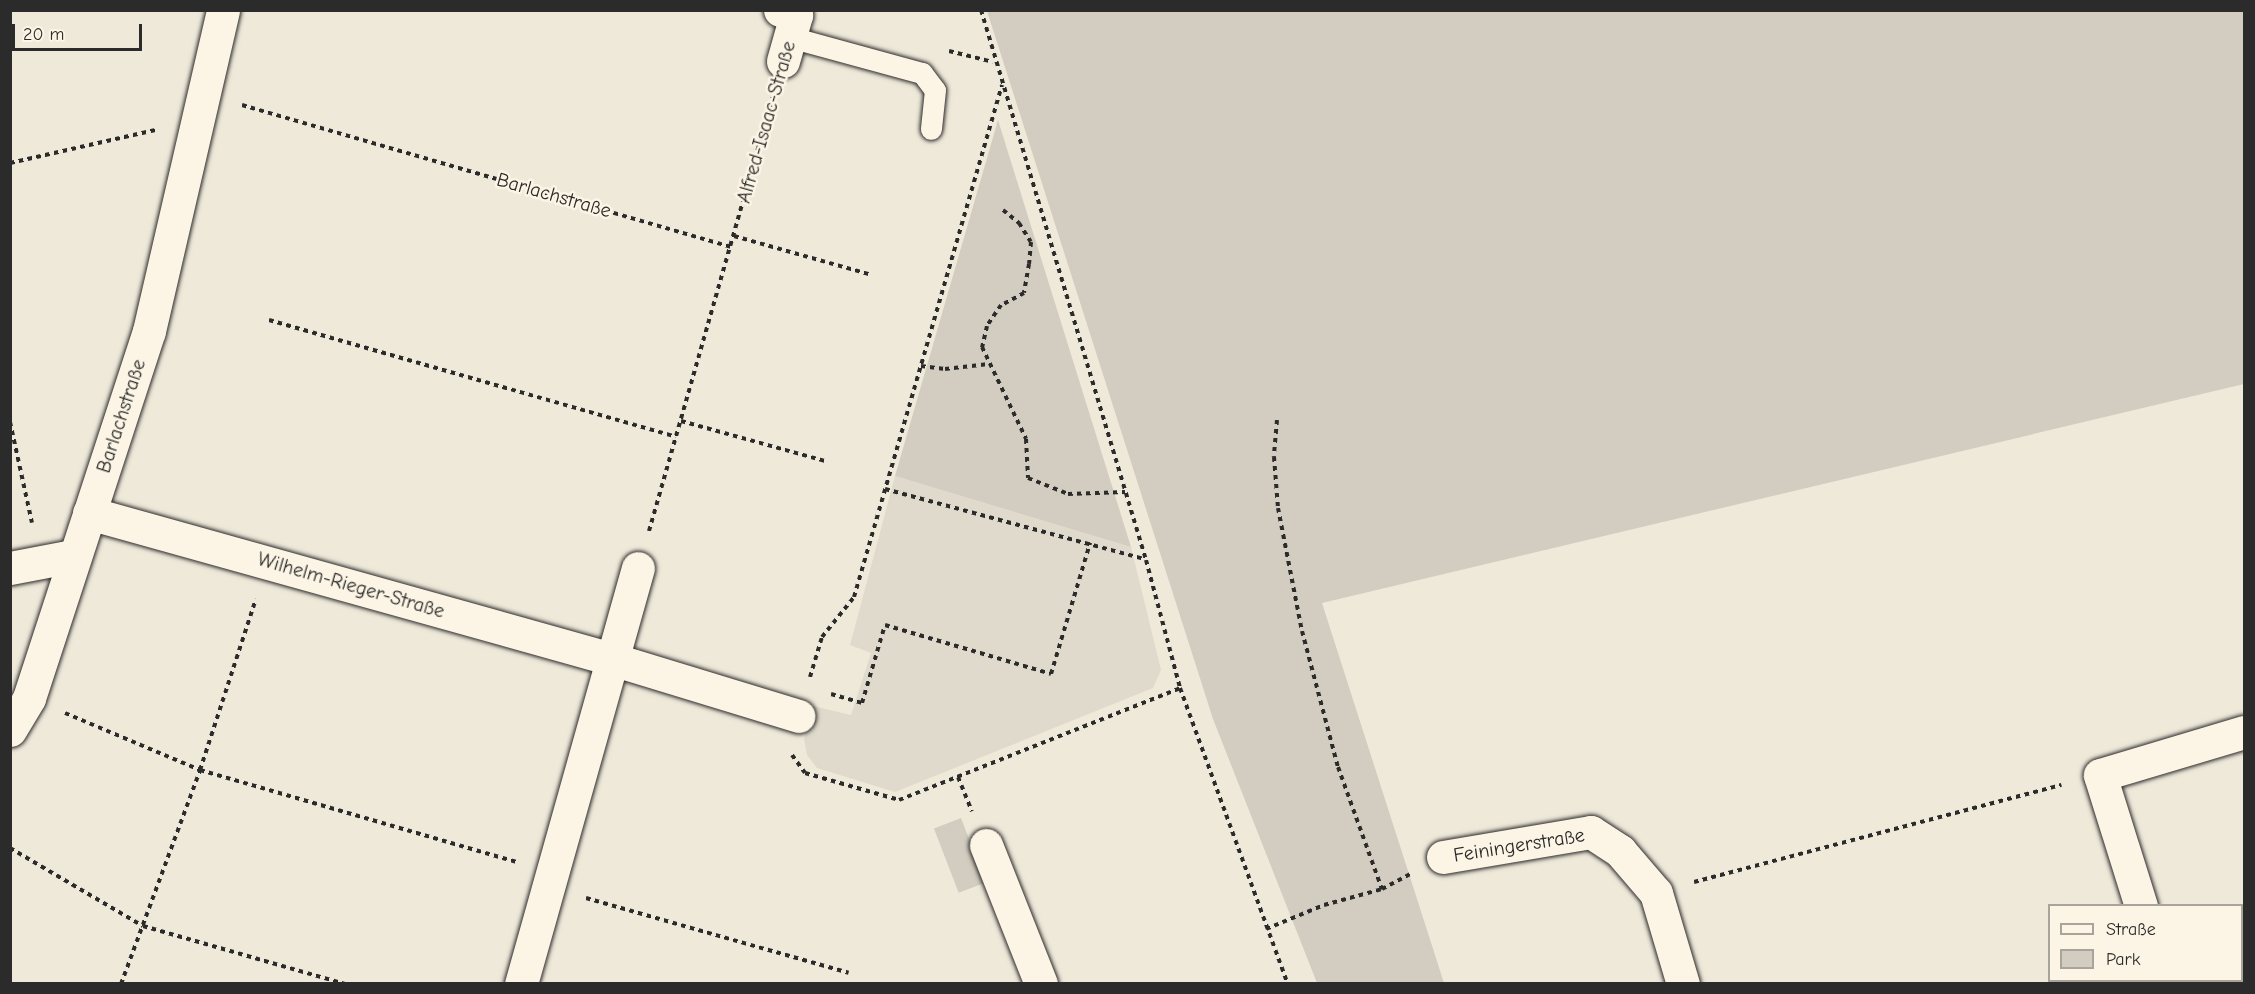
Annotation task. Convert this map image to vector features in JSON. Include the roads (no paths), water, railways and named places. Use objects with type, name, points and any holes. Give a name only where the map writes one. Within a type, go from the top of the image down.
[{"type":"street","name":"Barlachstraße","points":[[10,730],[29,698],[73,556],[149,331],[223,10]]},
{"type":"street","name":"Wilhelm-Rieger-Straße","points":[[89,513],[268,561],[612,659],[803,701]]},
{"type":"street","points":[[25,565],[73,556]]},
{"type":"street","points":[[520,984],[638,568]]},
{"type":"street","points":[[2140,904],[2100,775],[2244,732]]},
{"type":"street","name":"Feiningerstraße","points":[[1443,857],[1591,832],[1620,851],[1656,893],[1683,984]]},
{"type":"street","points":[[986,845],[1041,984]]},
{"type":"lane","points":[[784,36],[922,73],[936,90],[931,129]]}]
